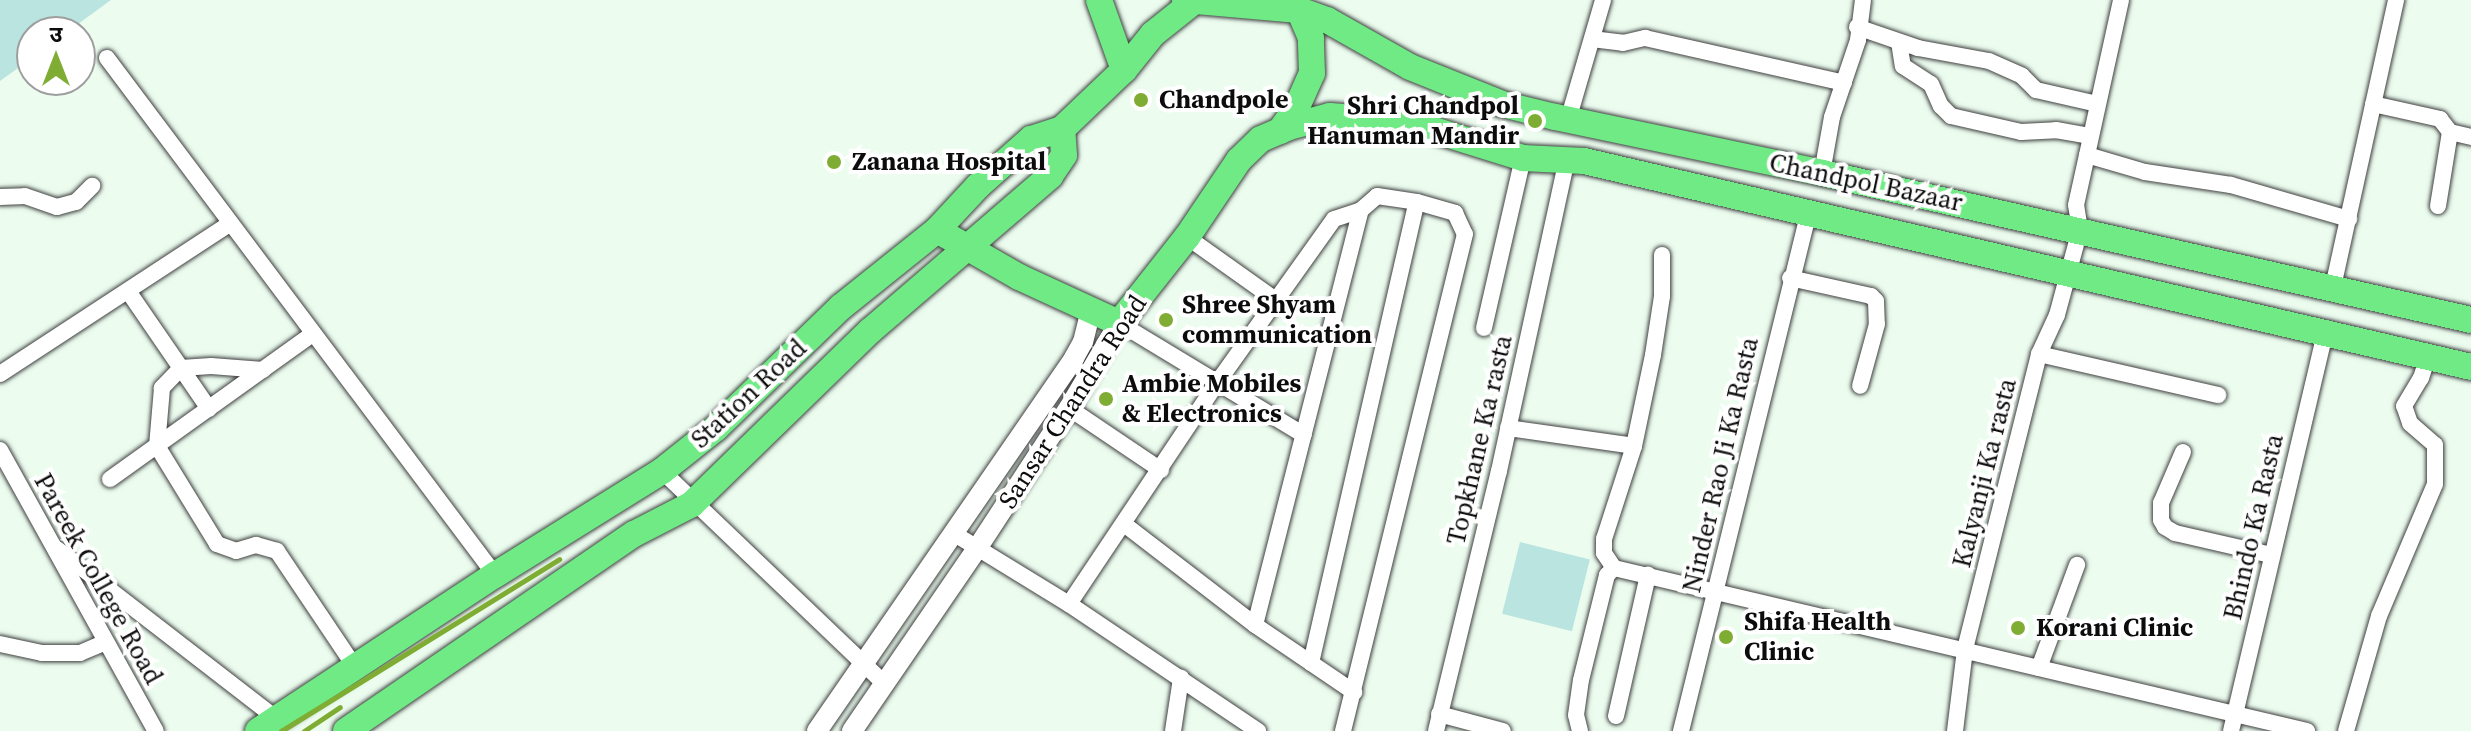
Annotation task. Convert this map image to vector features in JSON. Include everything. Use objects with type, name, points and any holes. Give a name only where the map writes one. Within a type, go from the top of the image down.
[{"type":"main road","points":[[1099,0],[1124,70]]},
{"type":"main road","name":"Station Road","points":[[267,725],[495,575],[662,471],[716,428],[841,307],[937,230],[978,186],[1031,139],[1062,129],[1124,70],[1153,34],[1189,1]]},
{"type":"main road","name":"Chandpol Bazaar","points":[[1189,1],[1289,6],[1327,20],[1410,67],[1502,104],[2080,230],[2194,259],[2333,287],[2471,320]]},
{"type":"main road","points":[[1280,131],[1296,109],[1312,73],[1311,38],[1289,6]]},
{"type":"main road","name":"Chandpol Bazaar","points":[[1330,116],[1408,122],[1523,158],[1567,158],[1809,211],[2471,367]]},
{"type":"main road","name":"Sansar Chandra Road","points":[[1119,323],[1187,237],[1239,160],[1261,139],[1330,116]]},
{"type":"main road","points":[[346,731],[634,534],[692,504],[870,331],[1050,176],[1064,155],[1062,129]]},
{"type":"main road","points":[[937,230],[1019,277],[1119,323]]},
{"type":"street","points":[[1568,120],[1603,0]]},
{"type":"street","points":[[1822,173],[1832,117],[1858,40],[1857,27],[1863,0]]},
{"type":"street","name":"Kalyanji Ka rasta","points":[[1955,731],[1965,649],[2039,354],[2057,315],[2080,230],[2076,205],[2121,0]]},
{"type":"street","points":[[2333,287],[2396,0]]},
{"type":"street","points":[[1857,27],[1899,42],[1989,61],[2022,76],[2036,90],[2097,104]]},
{"type":"street","points":[[1592,39],[1623,43],[1645,38],[1844,83]]},
{"type":"street","points":[[1899,42],[1903,66],[1931,84],[1941,106],[1951,116],[2021,132],[2056,130],[2090,136]]},
{"type":"street","points":[[107,58],[311,335],[495,575]]},
{"type":"street","points":[[2373,104],[2440,119],[2450,132],[2471,137]]},
{"type":"street","points":[[2438,206],[2450,132]]},
{"type":"street","points":[[2087,155],[2145,172],[2231,185],[2349,219]]},
{"type":"street","points":[[1484,328],[1523,158]]},
{"type":"street","name":"Topkhane Ka rasta","points":[[1438,723],[1508,428],[1567,158]]},
{"type":"street","points":[[0,197],[25,196],[57,207],[76,202],[92,186]]},
{"type":"street","points":[[1069,604],[1217,383],[1334,219],[1361,210],[1377,196],[1417,202],[1455,213],[1465,234],[1343,731]]},
{"type":"street","points":[[1311,663],[1417,202]]},
{"type":"street","points":[[1255,625],[1361,210]]},
{"type":"street","name":"Ninder Rao Ji Ka Rasta","points":[[1681,731],[1790,278],[1809,211]]},
{"type":"street","points":[[0,374],[229,224]]},
{"type":"street","points":[[1187,237],[1277,301]]},
{"type":"street","points":[[1662,255],[1658,325],[1634,446],[1604,539],[1604,553],[1614,568],[2307,731]]},
{"type":"street","points":[[1790,278],[1871,296],[1876,301],[1877,324],[1860,386]]},
{"type":"street","points":[[128,291],[209,409]]},
{"type":"street","name":"Sansar Chandra Road","points":[[817,731],[1074,358],[1083,342],[1091,310]]},
{"type":"street","points":[[1119,323],[1304,435]]},
{"type":"street","name":"Sansar Chandra Road","points":[[852,731],[1069,408],[1119,323]]},
{"type":"street","name":"Bhindo Ka Rasta","points":[[2231,731],[2325,334]]},
{"type":"street","points":[[110,479],[311,335]]},
{"type":"street","points":[[2039,354],[2218,395]]},
{"type":"street","points":[[2346,731],[2379,616],[2435,484],[2435,445],[2410,423],[2404,406],[2421,378],[2428,357]]},
{"type":"street","points":[[263,370],[211,366],[181,368],[162,388],[157,446],[217,544],[236,551],[256,545],[277,551],[355,667]]},
{"type":"street","points":[[1069,408],[1161,470]]},
{"type":"street","points":[[1508,428],[1634,446]]},
{"type":"street","name":"Pareek College Road","points":[[0,450],[7,473],[156,731]]},
{"type":"street","points":[[2183,452],[2161,503],[2161,520],[2165,527],[2175,533],[2271,555]]},
{"type":"street","points":[[662,471],[692,504],[884,683]]},
{"type":"street","points":[[1124,524],[1255,625],[1354,692]]},
{"type":"street","points":[[953,533],[1069,604],[1258,731]]},
{"type":"street","points":[[51,545],[267,725]]},
{"type":"street","points":[[2039,668],[2077,565]]},
{"type":"street","points":[[1580,731],[1576,715],[1581,680],[1607,575],[1614,568]]},
{"type":"street","points":[[1616,716],[1648,575]]},
{"type":"street","points":[[0,644],[42,653],[80,653],[104,643]]},
{"type":"street","points":[[1173,731],[1181,678]]},
{"type":"street","points":[[1438,723],[1503,731]]},
{"type":"shaded area","points":[[0,0],[111,0],[89,16],[16,16],[16,70],[0,81]]},
{"type":"shaded area","points":[[1520,542],[1590,559],[1572,631],[1502,614]]},
{"type":"railway","points":[[281,731],[559,559]]},
{"type":"railway","points":[[304,731],[340,707]]},
{"type":"place","name":"Chandpole","points":[[1141,100]]},
{"type":"place","name":"Shri Chandpol Hanuman Mandir","points":[[1535,121]]},
{"type":"place","name":"Zanana Hospital","points":[[834,162]]},
{"type":"place","name":"Shree Shyam communication","points":[[1166,320]]},
{"type":"place","name":"Ambie Mobiles & Electronics","points":[[1106,399]]},
{"type":"place","name":"Korani Clinic","points":[[2018,628]]},
{"type":"place","name":"Shifa Health Clinic","points":[[1726,637]]}]
